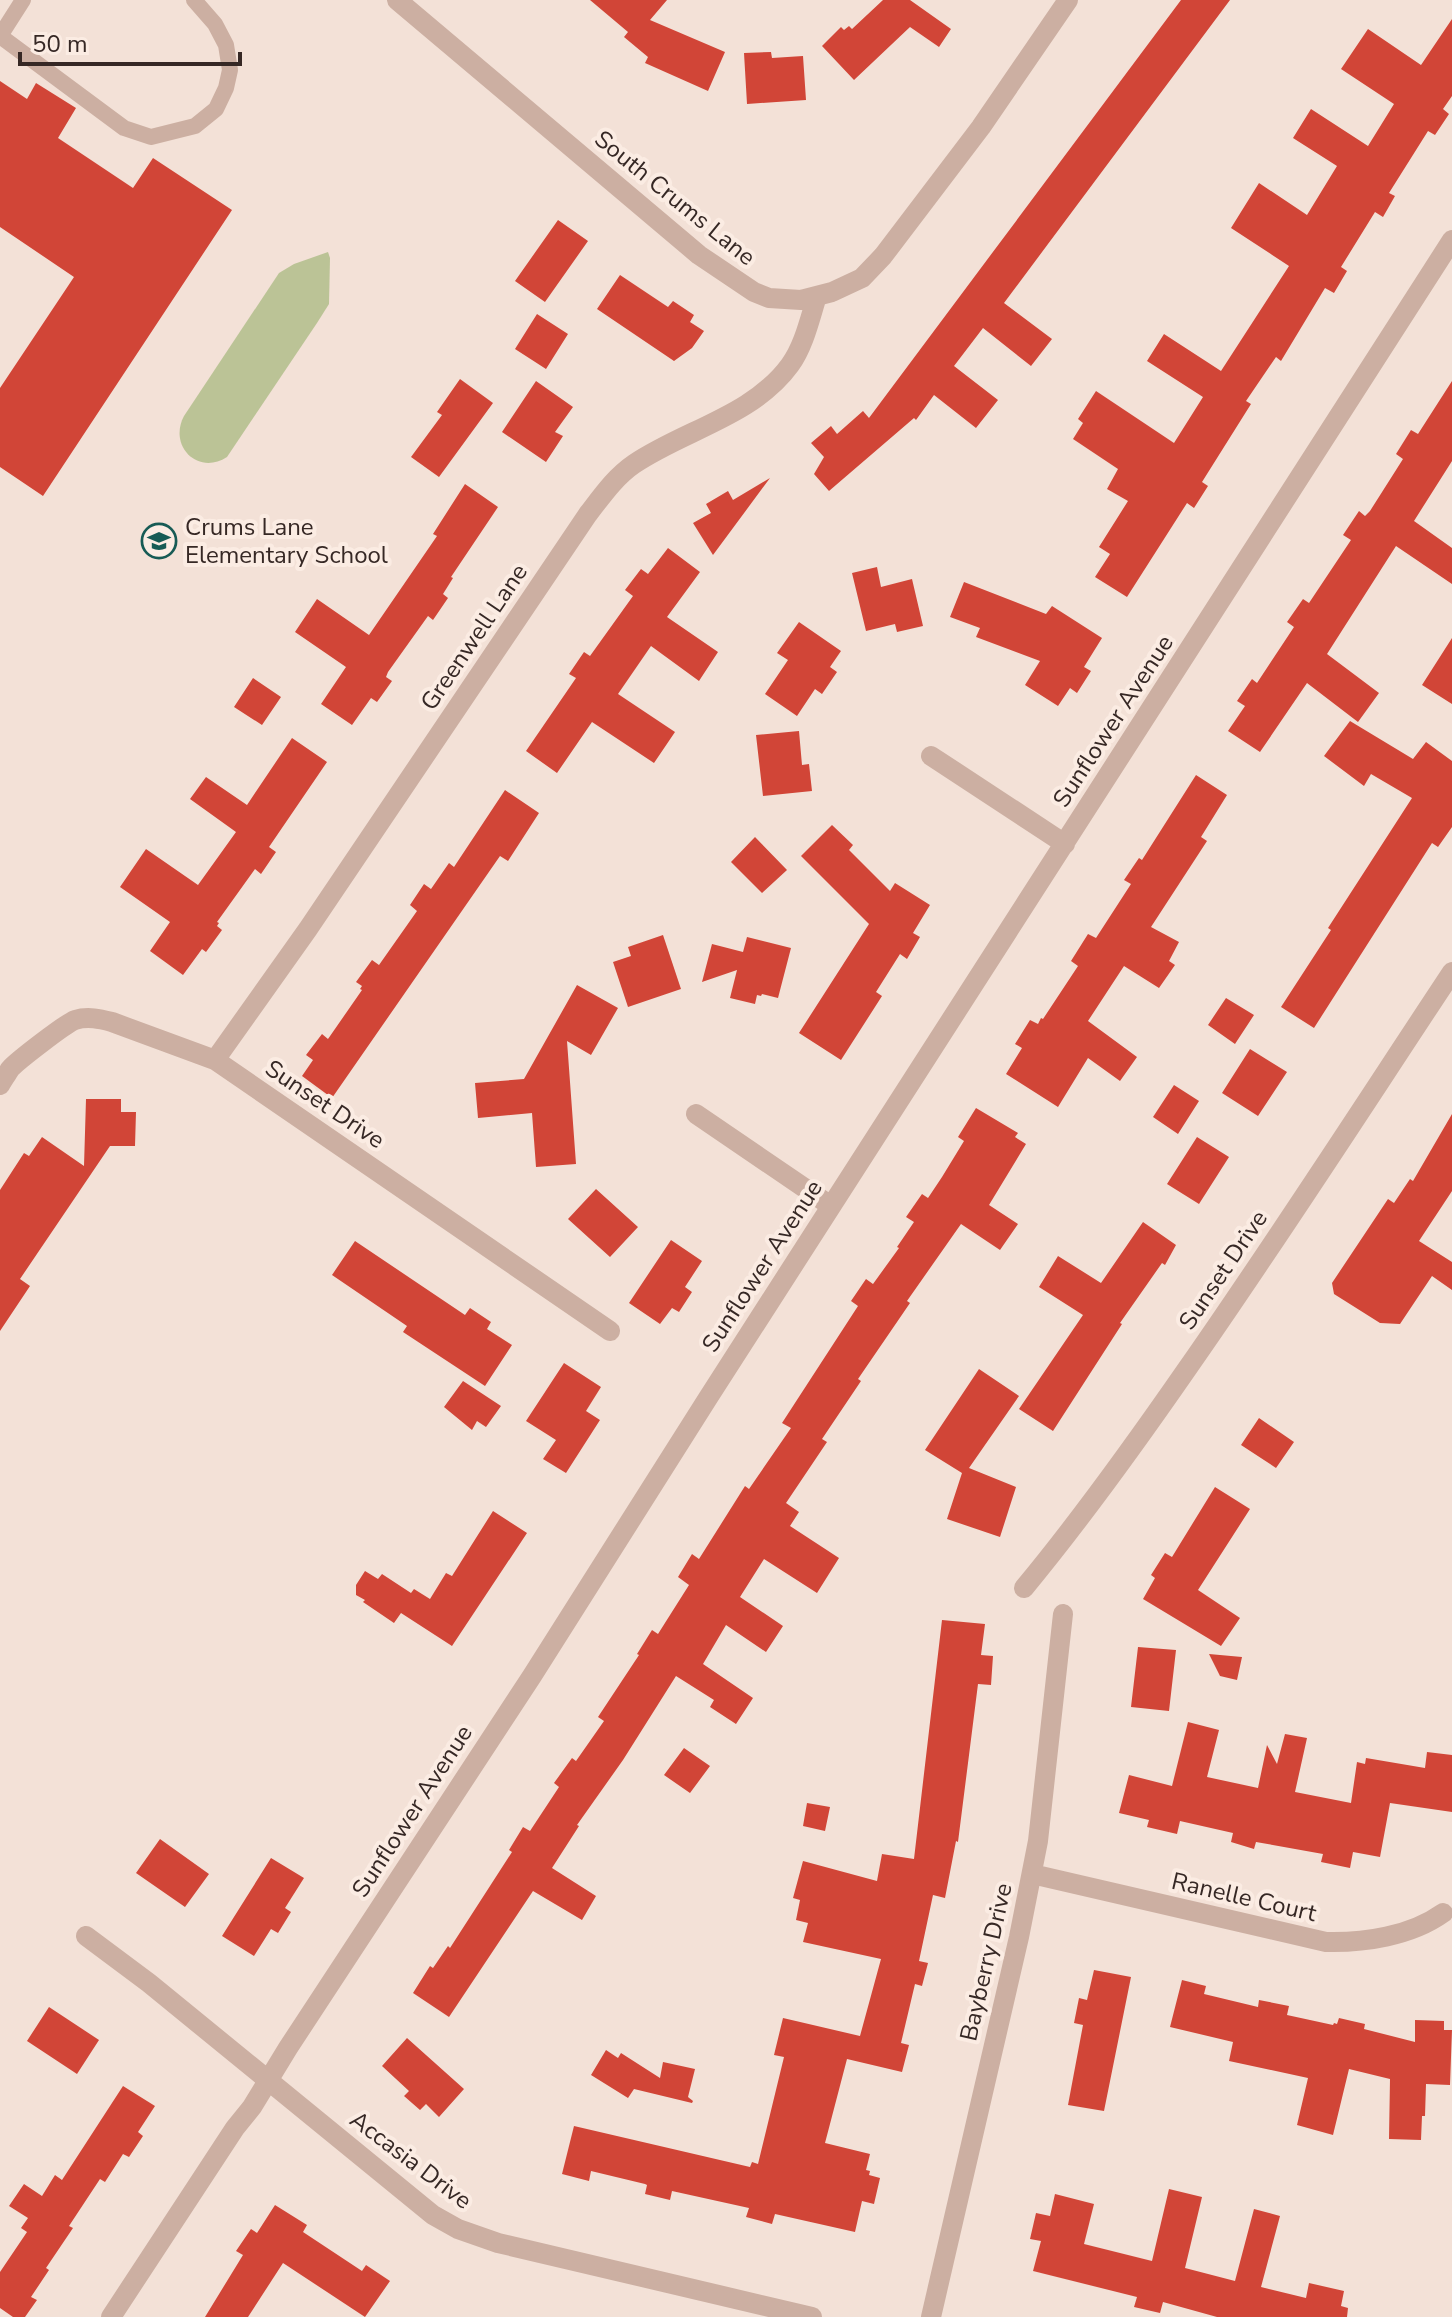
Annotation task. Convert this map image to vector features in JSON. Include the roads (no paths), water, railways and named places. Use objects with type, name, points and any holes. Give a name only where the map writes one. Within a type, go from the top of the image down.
[{"type":"street","name":"South Crums Lane","points":[[397,0],[652,217],[728,276],[769,298],[801,300],[832,292],[862,278],[883,256],[972,139],[1068,0]]},
{"type":"street","name":"Sunflower Avenue","points":[[111,2317],[532,1676],[1452,240]]},
{"type":"street","name":"Greenwell Lane","points":[[215,1060],[308,929],[608,488],[631,466],[668,443],[731,414],[762,394],[789,367],[797,354],[817,296]]},
{"type":"street","points":[[931,756],[1065,844]]},
{"type":"street","name":"Sunset Drive","points":[[1024,1588],[1144,1431],[1230,1308],[1452,972]]},
{"type":"street","name":"Sunset Drive","points":[[0,1085],[12,1067],[61,1027],[77,1019],[95,1018],[112,1022],[215,1060],[610,1331]]},
{"type":"street","points":[[696,1114],[831,1206]]},
{"type":"street","name":"Bayberry Drive","points":[[931,2317],[1032,1874],[1063,1614]]},
{"type":"street","name":"Ranelle Court","points":[[1032,1874],[1326,1942],[1343,1943],[1383,1937],[1429,1923],[1443,1913]]},
{"type":"street","name":"Accasia Drive","points":[[86,1936],[149,1983],[433,2215],[458,2229],[498,2243],[812,2317]]},
{"type":"lane","points":[[23,0],[0,36],[124,128],[151,137],[195,126],[216,109],[226,88],[230,70],[226,45],[215,24],[194,0]]},
{"type":"place","name":"Crums Lane Elementary School","points":[[159,541]]}]
